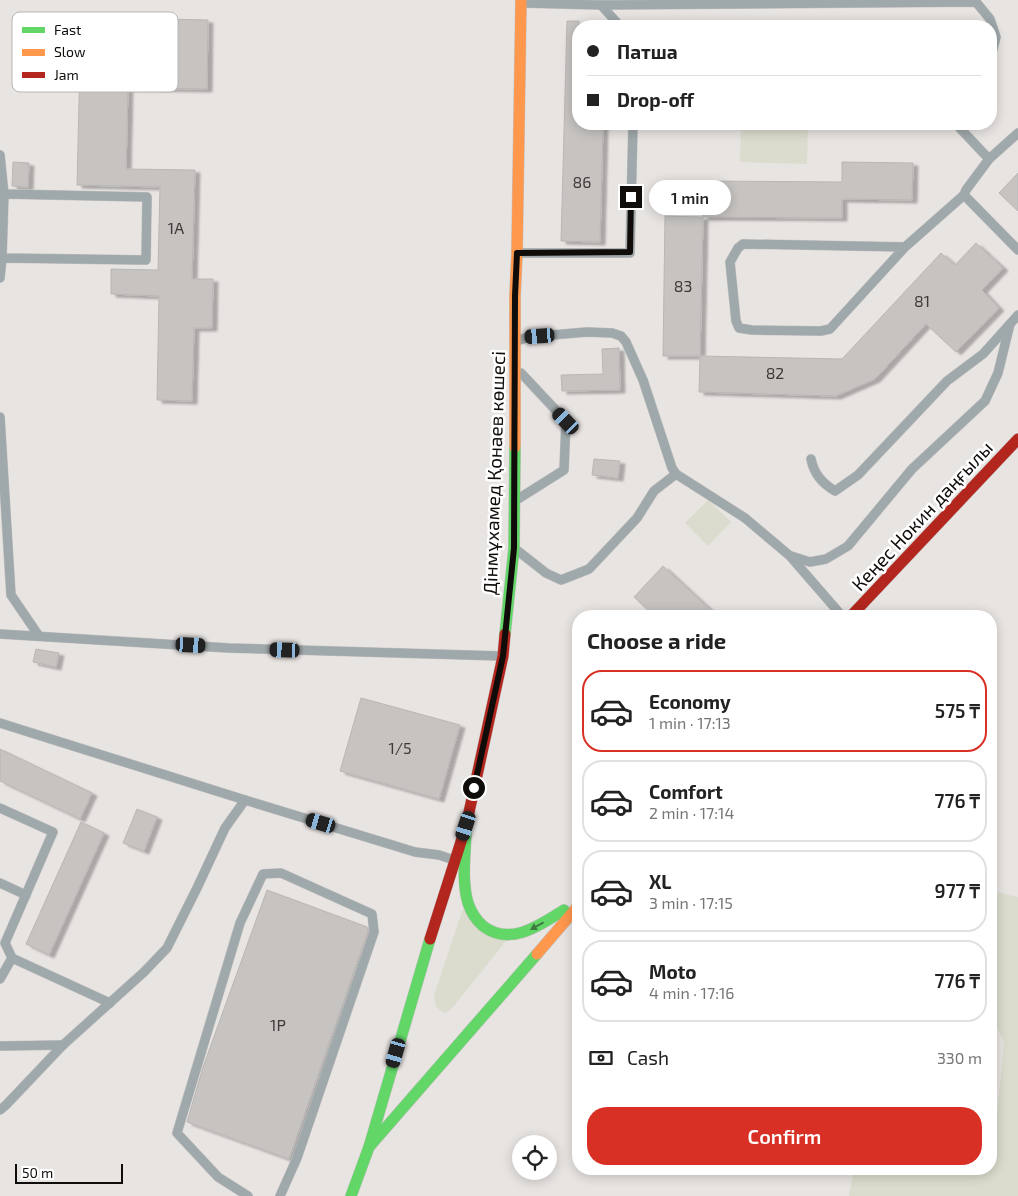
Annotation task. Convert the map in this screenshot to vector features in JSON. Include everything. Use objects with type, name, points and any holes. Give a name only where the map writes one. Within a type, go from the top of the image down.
[{"type":"main road","name":"Дінмұхамед Қонаев көшесі","points":[[351,1196],[369,1147],[418,978],[466,826],[503,656],[514,548],[515,296],[521,1]]},
{"type":"main road","name":"Кеңес Нокин даңғылы","points":[[857,610],[1018,439]]},
{"type":"main road","points":[[466,826],[466,893],[472,914],[482,927],[504,935],[523,932],[572,907]]},
{"type":"main road","points":[[369,1147],[572,911]]},
{"type":"lane","points":[[521,1],[601,5],[976,2],[990,20]]},
{"type":"lane","points":[[601,5],[615,20]]},
{"type":"lane","points":[[517,253],[630,252],[632,130]]},
{"type":"lane","points":[[962,130],[989,159]]},
{"type":"lane","points":[[905,247],[743,244],[738,248],[730,262],[736,322],[739,328],[752,330],[821,331],[830,329],[905,247],[964,194],[989,159],[1018,133]]},
{"type":"lane","points":[[0,155],[4,194],[0,278]]},
{"type":"lane","points":[[2,258],[146,260],[148,197],[4,194]]},
{"type":"lane","points":[[964,194],[1018,250]]},
{"type":"lane","points":[[811,459],[813,470],[826,486],[835,491],[858,475],[947,381],[983,354],[1018,315]]},
{"type":"lane","points":[[790,556],[810,562],[826,559],[848,546],[912,469],[985,401],[998,373],[1010,324]]},
{"type":"lane","points":[[515,342],[528,337],[587,332],[612,333],[620,336],[626,342],[643,380],[672,468],[676,474],[745,518],[790,556],[837,610]]},
{"type":"lane","points":[[514,502],[564,470],[566,421],[515,367]]},
{"type":"lane","points":[[0,417],[11,595],[40,636]]},
{"type":"lane","points":[[514,548],[546,573],[561,580],[589,569],[637,518],[654,491],[676,474]]},
{"type":"lane","points":[[0,634],[228,648],[503,656]]},
{"type":"lane","points":[[0,723],[415,852],[439,855],[455,861]]},
{"type":"lane","points":[[0,1110],[63,1044],[144,972],[167,948],[225,828],[245,800]]},
{"type":"lane","points":[[0,808],[53,832],[5,943],[12,958],[110,1003]]},
{"type":"lane","points":[[248,1196],[218,1177],[177,1133],[240,924],[263,874],[281,873],[372,914],[374,932],[297,1158],[280,1196]]},
{"type":"lane","points":[[0,883],[26,895]]},
{"type":"lane","points":[[0,979],[12,958]]},
{"type":"lane","points":[[0,1046],[63,1044]]},
{"type":"shaded area","points":[[741,130],[808,130],[807,164],[740,162]]},
{"type":"shaded area","points":[[708,500],[731,522],[708,546],[685,523]]},
{"type":"shaded area","points":[[997,892],[1018,897],[1018,1196],[849,1196],[853,1175],[997,1175],[997,1115],[1004,1042],[997,1028]]},
{"type":"shaded area","points":[[463,909],[506,941],[453,1007],[446,1013],[437,1007],[434,995]]},
{"type":"building","points":[[178,19],[208,20],[207,89],[178,89]]},
{"type":"building","points":[[567,21],[572,21],[572,130],[603,130],[600,242],[561,241]]},
{"type":"building","points":[[79,92],[128,92],[126,169],[195,170],[192,279],[213,279],[212,328],[194,328],[192,401],[157,400],[159,296],[111,294],[111,269],[158,270],[160,187],[77,185]]},
{"type":"building","points":[[13,162],[29,163],[28,187],[12,186]]},
{"type":"building","points":[[842,162],[913,163],[912,200],[842,199],[842,218],[703,217],[703,181],[842,182]]},
{"type":"building","points":[[1018,173],[1018,211],[999,193]]},
{"type":"building","points":[[665,216],[703,217],[700,356],[663,356]]},
{"type":"building","points":[[976,243],[1003,268],[982,290],[999,308],[956,352],[926,324],[875,379],[836,396],[699,392],[700,356],[842,359],[941,253],[955,265]]},
{"type":"building","points":[[619,348],[620,390],[562,391],[561,375],[603,374],[602,349]]},
{"type":"building","points":[[594,459],[620,461],[618,478],[592,475]]},
{"type":"building","points":[[663,566],[711,610],[648,610],[634,597]]},
{"type":"building","points":[[36,649],[59,653],[56,667],[33,662]]},
{"type":"building","points":[[361,698],[460,725],[439,799],[340,771]]},
{"type":"building","points":[[0,749],[92,793],[80,819],[0,781]]},
{"type":"building","points":[[137,809],[157,817],[144,851],[123,843]]},
{"type":"building","points":[[81,822],[104,833],[49,955],[26,944]]},
{"type":"building","points":[[267,890],[367,927],[368,931],[289,1159],[187,1122],[203,1067]]},
{"type":"traffic: fast","points":[[505,634],[514,548],[515,447]]},
{"type":"traffic: fast","points":[[466,826],[464,875],[466,894],[472,913],[483,926],[493,932],[504,934],[525,932],[564,910]]},
{"type":"traffic: fast","points":[[369,1147],[430,939]]},
{"type":"traffic: fast","points":[[351,1196],[369,1147],[537,954]]},
{"type":"traffic: slow","points":[[515,447],[515,296],[521,0]]},
{"type":"traffic: slow","points":[[537,954],[572,913]]},
{"type":"traffic: jam","points":[[857,610],[1018,439]]},
{"type":"traffic: jam","points":[[430,939],[466,826],[503,656],[505,634]]},
{"type":"route","points":[[474,788],[503,656],[514,548],[515,296],[517,253],[630,252],[631,197]]}]
